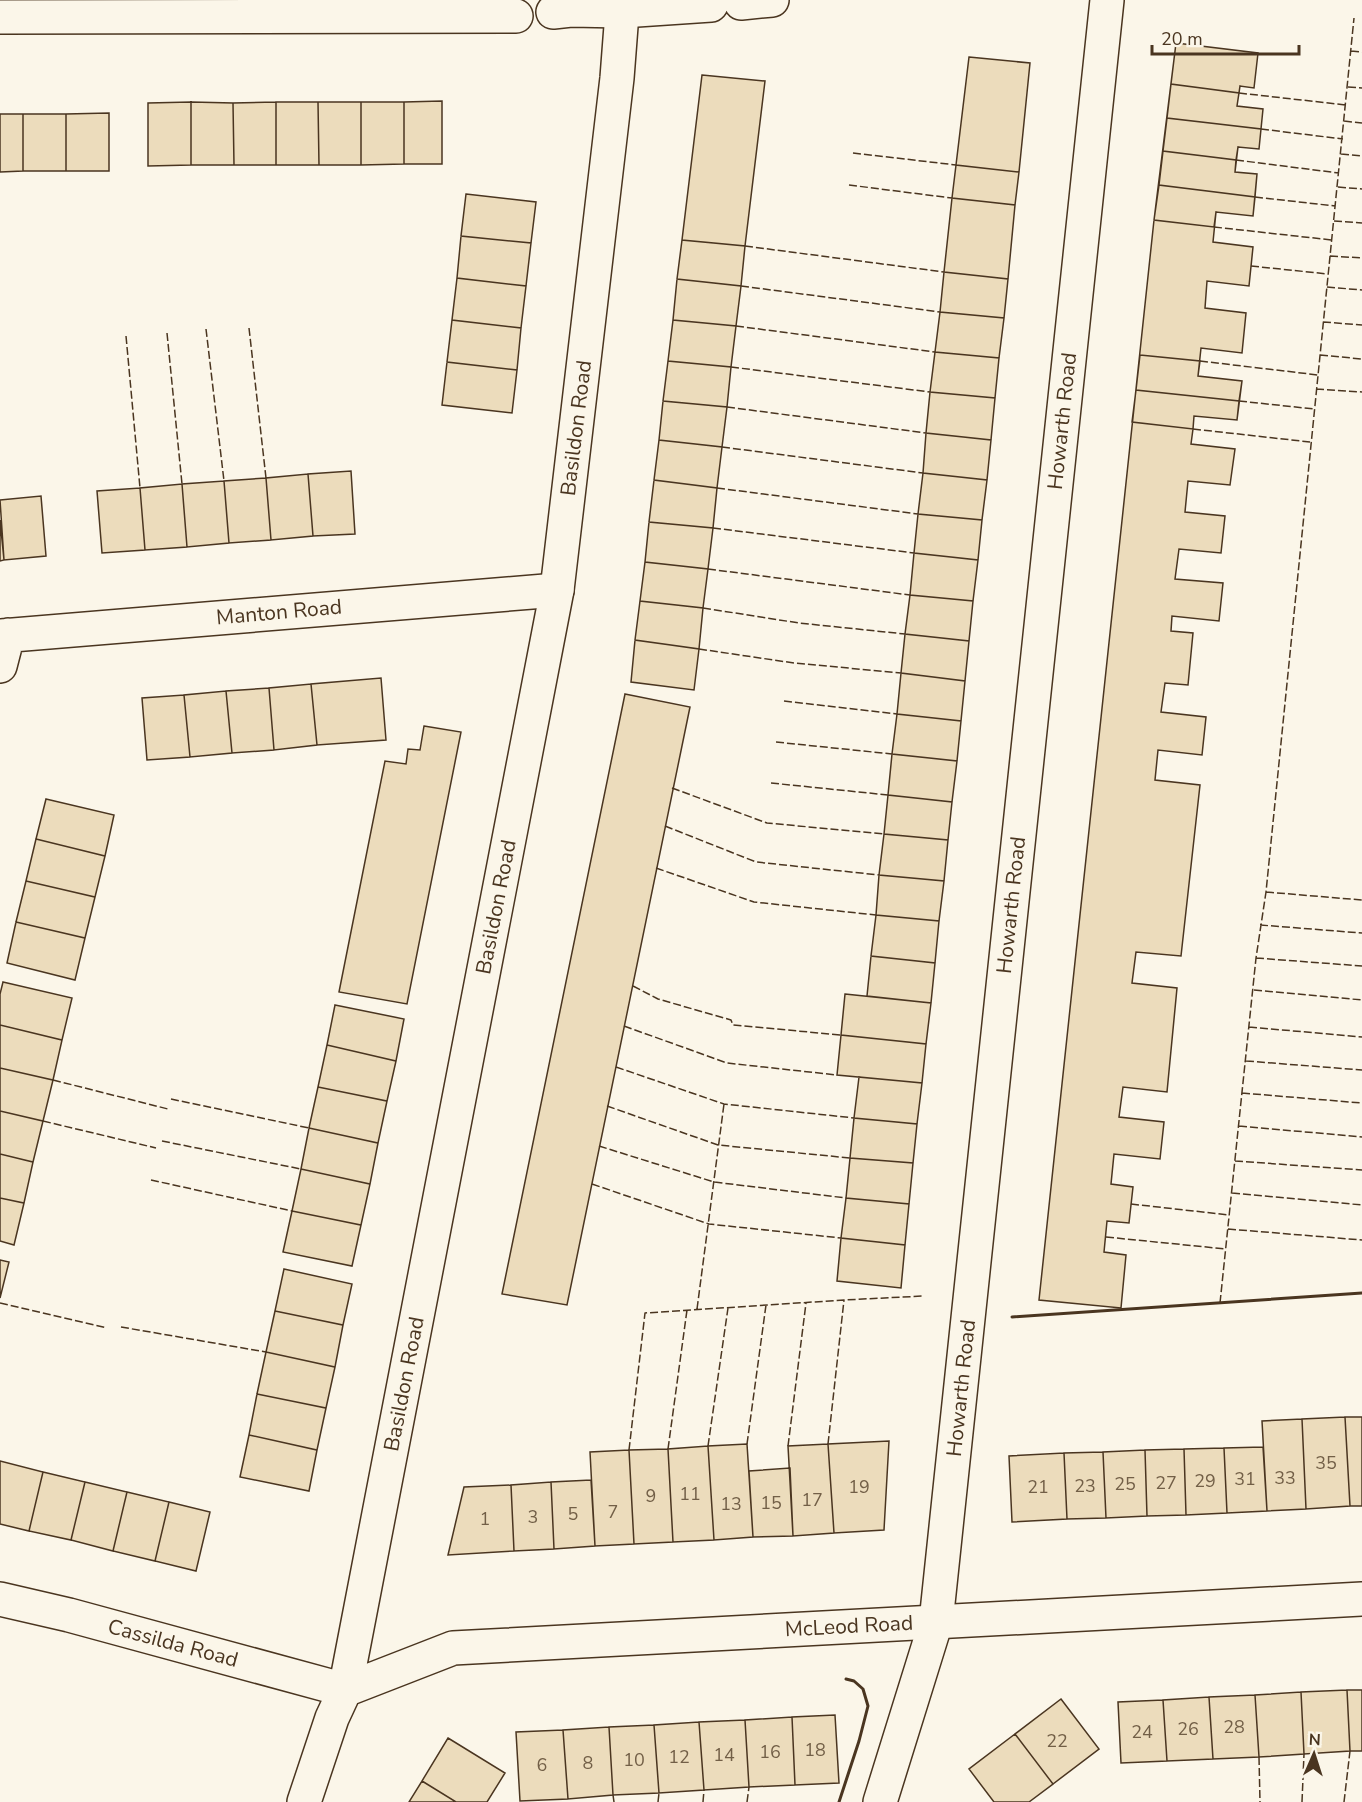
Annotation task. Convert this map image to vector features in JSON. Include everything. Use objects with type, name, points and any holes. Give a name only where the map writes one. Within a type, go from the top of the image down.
[{"type":"street","name":"Howarth Road","points":[[880,1802],[936,1622],[1107,0]]},
{"type":"street","points":[[553,12],[623,6],[741,3]]},
{"type":"street","name":"Basildon Road","points":[[304,1802],[332,1718],[345,1690],[557,590],[617,78],[623,6]]},
{"type":"street","points":[[0,17],[516,16]]},
{"type":"street","name":"Manton Road","points":[[2,646],[557,590]]},
{"type":"street","name":"Cassilda Road","points":[[0,1599],[69,1615],[345,1690]]},
{"type":"street","name":"McLeod Road","points":[[345,1690],[453,1648],[1362,1599]]},
{"type":"building","points":[[1176,43],[1258,53],[1254,88],[1240,86],[1237,106],[1263,109],[1259,149],[1238,147],[1235,172],[1257,174],[1253,216],[1216,212],[1213,242],[1253,247],[1249,286],[1207,281],[1205,308],[1246,313],[1242,353],[1201,348],[1198,376],[1242,381],[1237,420],[1194,416],[1191,444],[1235,449],[1230,485],[1188,481],[1185,512],[1225,516],[1221,553],[1179,549],[1175,579],[1223,583],[1219,621],[1172,616],[1171,631],[1193,633],[1188,685],[1165,683],[1161,712],[1206,717],[1202,755],[1158,750],[1155,780],[1200,785],[1181,956],[1136,952],[1132,983],[1177,988],[1167,1092],[1123,1087],[1119,1117],[1164,1122],[1160,1159],[1114,1154],[1111,1184],[1133,1187],[1129,1223],[1107,1221],[1104,1252],[1126,1255],[1121,1308],[1039,1300],[1154,220]]},
{"type":"building","points":[[1176,43],[1258,53],[1254,88],[1240,86],[1239,93],[1171,84]]},
{"type":"building","points":[[969,57],[1030,63],[1019,172],[956,165]]},
{"type":"building","points":[[702,75],[765,81],[745,246],[682,240]]},
{"type":"building","points":[[1171,84],[1239,93],[1237,106],[1263,109],[1261,129],[1167,118]]},
{"type":"building","points":[[442,101],[442,164],[404,164],[404,102]]},
{"type":"building","points":[[191,102],[233,103],[234,165],[191,165]]},
{"type":"building","points":[[191,102],[191,165],[148,166],[148,103]]},
{"type":"building","points":[[276,102],[318,102],[319,165],[276,165]]},
{"type":"building","points":[[276,102],[276,165],[234,165],[233,103]]},
{"type":"building","points":[[318,102],[361,102],[361,165],[319,165]]},
{"type":"building","points":[[361,102],[404,102],[404,164],[361,165]]},
{"type":"building","points":[[109,113],[109,171],[66,171],[66,114]]},
{"type":"building","points":[[0,114],[23,114],[23,171],[0,172]]},
{"type":"building","points":[[23,114],[66,114],[66,171],[23,171]]},
{"type":"building","points":[[1167,118],[1261,129],[1259,149],[1238,147],[1236,160],[1163,151]]},
{"type":"building","points":[[1163,151],[1236,160],[1235,172],[1257,174],[1255,197],[1159,185]]},
{"type":"building","points":[[956,165],[1019,172],[1015,205],[952,198]]},
{"type":"building","points":[[1159,185],[1255,197],[1253,216],[1216,212],[1214,227],[1154,220]]},
{"type":"building","points":[[466,194],[536,202],[531,243],[461,236]]},
{"type":"building","points":[[952,198],[1015,205],[1008,279],[944,272]]},
{"type":"building","points":[[461,236],[531,243],[526,286],[457,278]]},
{"type":"building","points":[[682,240],[745,246],[741,286],[677,279]]},
{"type":"building","points":[[944,272],[1008,279],[1004,318],[940,312]]},
{"type":"building","points":[[457,278],[526,286],[521,328],[452,320]]},
{"type":"building","points":[[677,279],[741,286],[736,326],[673,320]]},
{"type":"building","points":[[940,312],[1004,318],[999,358],[935,352]]},
{"type":"building","points":[[452,320],[521,328],[517,370],[447,362]]},
{"type":"building","points":[[673,320],[736,326],[731,367],[668,361]]},
{"type":"building","points":[[935,352],[999,358],[995,398],[930,392]]},
{"type":"building","points":[[1140,355],[1200,361],[1198,376],[1242,381],[1239,401],[1136,390]]},
{"type":"building","points":[[668,361],[731,367],[727,407],[663,401]]},
{"type":"building","points":[[447,362],[517,370],[512,413],[442,405]]},
{"type":"building","points":[[1136,390],[1239,401],[1237,420],[1194,416],[1193,429],[1132,422]]},
{"type":"building","points":[[930,392],[995,398],[991,440],[926,433]]},
{"type":"building","points":[[663,401],[727,407],[722,447],[659,440]]},
{"type":"building","points":[[926,433],[991,440],[987,480],[923,473]]},
{"type":"building","points":[[659,440],[722,447],[717,488],[654,480]]},
{"type":"building","points":[[351,471],[355,534],[313,536],[308,474]]},
{"type":"building","points":[[923,473],[987,480],[982,520],[918,514]]},
{"type":"building","points":[[308,474],[313,536],[271,540],[266,478]]},
{"type":"building","points":[[266,478],[271,540],[229,543],[224,481]]},
{"type":"building","points":[[654,480],[717,488],[713,528],[649,522]]},
{"type":"building","points":[[224,481],[229,543],[187,547],[182,484]]},
{"type":"building","points":[[182,484],[187,547],[145,550],[140,488]]},
{"type":"building","points":[[140,488],[145,550],[102,553],[97,491]]},
{"type":"building","points":[[41,496],[46,556],[4,560],[0,500]]},
{"type":"building","points":[[918,514],[982,520],[978,560],[914,553]]},
{"type":"building","points":[[0,520],[4,560],[0,561]]},
{"type":"building","points":[[649,522],[713,528],[708,569],[645,562]]},
{"type":"building","points":[[914,553],[978,560],[973,601],[910,595]]},
{"type":"building","points":[[645,562],[708,569],[703,608],[640,601]]},
{"type":"building","points":[[910,595],[973,601],[969,641],[905,634]]},
{"type":"building","points":[[640,601],[703,608],[699,649],[635,640]]},
{"type":"building","points":[[905,634],[969,641],[965,681],[901,673]]},
{"type":"building","points":[[635,640],[699,649],[694,690],[631,682]]},
{"type":"building","points":[[901,673],[965,681],[961,721],[897,714]]},
{"type":"building","points":[[381,678],[386,740],[317,745],[311,684]]},
{"type":"building","points":[[311,684],[317,745],[274,750],[269,688]]},
{"type":"building","points":[[269,688],[274,750],[232,753],[226,691]]},
{"type":"building","points":[[226,691],[232,753],[190,757],[184,695]]},
{"type":"building","points":[[625,694],[690,707],[567,1305],[502,1294]]},
{"type":"building","points":[[184,695],[190,757],[147,760],[142,698]]},
{"type":"building","points":[[897,714],[961,721],[957,761],[892,754]]},
{"type":"building","points":[[424,726],[461,732],[407,1004],[339,992],[385,761],[406,764],[408,749],[420,750]]},
{"type":"building","points":[[892,754],[957,761],[952,802],[888,795]]},
{"type":"building","points":[[888,795],[952,802],[948,840],[884,834]]},
{"type":"building","points":[[46,799],[114,815],[105,856],[36,839]]},
{"type":"building","points":[[884,834],[948,840],[944,881],[879,875]]},
{"type":"building","points":[[36,839],[105,856],[95,897],[26,881]]},
{"type":"building","points":[[879,875],[944,881],[939,921],[876,915]]},
{"type":"building","points":[[26,881],[95,897],[85,938],[16,922]]},
{"type":"building","points":[[876,915],[939,921],[935,963],[871,956]]},
{"type":"building","points":[[16,922],[85,938],[75,980],[7,963]]},
{"type":"building","points":[[871,956],[935,963],[931,1003],[867,996]]},
{"type":"building","points":[[3,982],[72,998],[62,1040],[0,1025],[0,994]]},
{"type":"building","points":[[845,994],[931,1003],[926,1044],[841,1035]]},
{"type":"building","points":[[335,1005],[404,1019],[396,1061],[327,1045]]},
{"type":"building","points":[[0,1025],[62,1040],[53,1080],[0,1068]]},
{"type":"building","points":[[841,1035],[926,1044],[922,1083],[837,1075]]},
{"type":"building","points":[[327,1045],[396,1061],[387,1101],[318,1087]]},
{"type":"building","points":[[0,1068],[53,1080],[43,1121],[0,1111]]},
{"type":"building","points":[[859,1077],[922,1083],[917,1124],[854,1118]]},
{"type":"building","points":[[318,1087],[387,1101],[378,1143],[309,1128]]},
{"type":"building","points":[[0,1111],[43,1121],[33,1162],[0,1154]]},
{"type":"building","points":[[854,1118],[917,1124],[913,1163],[850,1158]]},
{"type":"building","points":[[309,1128],[378,1143],[370,1184],[301,1169]]},
{"type":"building","points":[[0,1154],[33,1162],[24,1203],[0,1198]]},
{"type":"building","points":[[850,1158],[913,1163],[909,1204],[846,1198]]},
{"type":"building","points":[[301,1169],[370,1184],[361,1225],[292,1211]]},
{"type":"building","points":[[0,1198],[24,1203],[14,1245],[0,1241]]},
{"type":"building","points":[[846,1198],[909,1204],[905,1245],[841,1238]]},
{"type":"building","points":[[292,1211],[361,1225],[352,1266],[283,1252]]},
{"type":"building","points":[[841,1238],[905,1245],[901,1288],[837,1281]]},
{"type":"building","points":[[0,1260],[9,1262],[0,1298]]},
{"type":"building","points":[[284,1269],[352,1284],[343,1325],[275,1311]]},
{"type":"building","points":[[275,1311],[343,1325],[335,1367],[266,1352]]},
{"type":"building","points":[[266,1352],[335,1367],[326,1408],[257,1394]]},
{"type":"building","points":[[257,1394],[326,1408],[317,1450],[249,1435]]},
{"type":"building","points":[[1345,1417],[1350,1506],[1306,1509],[1302,1419]]},
{"type":"building","points":[[1345,1417],[1362,1417],[1362,1506],[1350,1506]]},
{"type":"building","points":[[1302,1419],[1306,1509],[1267,1511],[1262,1421]]},
{"type":"building","points":[[249,1435],[317,1450],[309,1491],[240,1477]]},
{"type":"building","points":[[889,1441],[884,1530],[834,1533],[828,1444]]},
{"type":"building","points":[[747,1444],[753,1537],[714,1540],[708,1446]]},
{"type":"building","points":[[828,1444],[834,1533],[793,1536],[788,1446]]},
{"type":"building","points":[[708,1446],[714,1540],[673,1542],[668,1449]]},
{"type":"building","points":[[1263,1447],[1267,1511],[1227,1513],[1224,1448]]},
{"type":"building","points":[[1224,1448],[1227,1513],[1186,1515],[1184,1449]]},
{"type":"building","points":[[668,1449],[673,1542],[634,1544],[629,1450]]},
{"type":"building","points":[[1184,1449],[1186,1515],[1147,1516],[1145,1450]]},
{"type":"building","points":[[629,1450],[634,1544],[595,1546],[590,1452]]},
{"type":"building","points":[[1145,1450],[1147,1516],[1106,1518],[1103,1452]]},
{"type":"building","points":[[1103,1452],[1106,1518],[1067,1519],[1064,1453]]},
{"type":"building","points":[[1064,1453],[1067,1519],[1012,1522],[1009,1456]]},
{"type":"building","points":[[0,1461],[43,1472],[29,1531],[0,1524]]},
{"type":"building","points":[[790,1468],[793,1536],[753,1537],[749,1471]]},
{"type":"building","points":[[43,1472],[85,1482],[71,1540],[29,1531]]},
{"type":"building","points":[[591,1480],[595,1546],[554,1549],[551,1482]]},
{"type":"building","points":[[85,1482],[127,1492],[113,1551],[71,1540]]},
{"type":"building","points":[[551,1482],[554,1549],[514,1551],[511,1485]]},
{"type":"building","points":[[511,1485],[514,1551],[448,1555],[464,1487]]},
{"type":"building","points":[[127,1492],[169,1502],[155,1561],[113,1551]]},
{"type":"building","points":[[169,1502],[210,1512],[196,1571],[155,1561]]},
{"type":"building","points":[[1347,1690],[1362,1690],[1362,1751],[1350,1751]]},
{"type":"building","points":[[1347,1690],[1350,1751],[1304,1754],[1301,1692]]},
{"type":"building","points":[[1301,1692],[1304,1754],[1259,1757],[1255,1695]]},
{"type":"building","points":[[1255,1695],[1259,1757],[1213,1759],[1209,1697]]},
{"type":"building","points":[[1209,1697],[1213,1759],[1167,1761],[1163,1700]]},
{"type":"building","points":[[1061,1699],[1099,1749],[1053,1784],[1015,1734]]},
{"type":"building","points":[[1163,1700],[1167,1761],[1121,1763],[1118,1702]]},
{"type":"building","points":[[835,1715],[839,1783],[795,1785],[792,1717]]},
{"type":"building","points":[[792,1717],[795,1785],[749,1787],[745,1720]]},
{"type":"building","points":[[745,1720],[749,1787],[704,1790],[699,1722]]},
{"type":"building","points":[[699,1722],[704,1790],[659,1793],[654,1725]]},
{"type":"building","points":[[654,1725],[659,1793],[613,1795],[609,1727]]},
{"type":"building","points":[[609,1727],[613,1795],[568,1799],[563,1730]]},
{"type":"building","points":[[563,1730],[568,1799],[520,1801],[516,1732]]},
{"type":"building","points":[[1015,1734],[1053,1784],[1029,1802],[994,1802],[969,1769]]},
{"type":"building","points":[[448,1738],[505,1773],[487,1802],[456,1802],[422,1781]]},
{"type":"building","points":[[422,1781],[456,1802],[409,1802]]},
{"type":"fence","points":[[1220,1303],[1256,958],[1266,892],[1354,18]]},
{"type":"fence","points":[[1351,51],[1362,52]]},
{"type":"fence","points":[[1348,87],[1362,88]]},
{"type":"fence","points":[[1239,93],[1346,105]]},
{"type":"fence","points":[[1344,121],[1362,123]]},
{"type":"fence","points":[[1261,129],[1343,139]]},
{"type":"fence","points":[[853,153],[956,165]]},
{"type":"fence","points":[[1341,154],[1362,156]]},
{"type":"fence","points":[[1236,160],[1339,173]]},
{"type":"fence","points":[[849,185],[952,198]]},
{"type":"fence","points":[[1338,187],[1362,189]]},
{"type":"fence","points":[[1255,197],[1335,206]]},
{"type":"fence","points":[[1334,221],[1362,223]]},
{"type":"fence","points":[[1214,227],[1332,240]]},
{"type":"fence","points":[[745,246],[944,272]]},
{"type":"fence","points":[[1330,256],[1362,258]]},
{"type":"fence","points":[[1251,266],[1328,274]]},
{"type":"fence","points":[[741,286],[940,312]]},
{"type":"fence","points":[[1327,287],[1362,290]]},
{"type":"fence","points":[[1323,322],[1362,325]]},
{"type":"fence","points":[[736,326],[935,352]]},
{"type":"fence","points":[[249,328],[266,478]]},
{"type":"fence","points":[[206,329],[224,481]]},
{"type":"fence","points":[[167,333],[182,484]]},
{"type":"fence","points":[[126,336],[140,488]]},
{"type":"fence","points":[[1320,355],[1362,359]]},
{"type":"fence","points":[[1200,361],[1318,375]]},
{"type":"fence","points":[[731,367],[930,392]]},
{"type":"fence","points":[[1316,389],[1362,392]]},
{"type":"fence","points":[[1239,401],[1314,409]]},
{"type":"fence","points":[[727,407],[926,433]]},
{"type":"fence","points":[[1193,429],[1310,442]]},
{"type":"fence","points":[[722,447],[923,473]]},
{"type":"fence","points":[[717,488],[918,514]]},
{"type":"fence","points":[[713,528],[914,553]]},
{"type":"fence","points":[[708,569],[910,595]]},
{"type":"fence","points":[[703,608],[799,623],[905,634]]},
{"type":"fence","points":[[699,649],[794,663],[901,673]]},
{"type":"fence","points":[[784,701],[897,714]]},
{"type":"fence","points":[[776,742],[892,754]]},
{"type":"fence","points":[[771,783],[888,795]]},
{"type":"fence","points":[[672,788],[767,823],[884,834]]},
{"type":"fence","points":[[665,826],[756,862],[879,875]]},
{"type":"fence","points":[[656,868],[754,902],[876,915]]},
{"type":"fence","points":[[1266,892],[1362,900]]},
{"type":"fence","points":[[1260,925],[1362,933]]},
{"type":"fence","points":[[1256,958],[1362,966]]},
{"type":"fence","points":[[633,986],[658,999],[731,1020],[733,1025],[841,1035]]},
{"type":"fence","points":[[1254,990],[1362,1000]]},
{"type":"fence","points":[[624,1026],[727,1063],[837,1075]]},
{"type":"fence","points":[[1249,1027],[1362,1037]]},
{"type":"fence","points":[[1246,1061],[1362,1070]]},
{"type":"fence","points":[[616,1067],[724,1104],[854,1118]]},
{"type":"fence","points":[[53,1080],[168,1109]]},
{"type":"fence","points":[[1242,1093],[1362,1103]]},
{"type":"fence","points":[[171,1099],[309,1128]]},
{"type":"fence","points":[[697,1309],[724,1104]]},
{"type":"fence","points":[[607,1106],[718,1145],[850,1158]]},
{"type":"fence","points":[[43,1121],[156,1148]]},
{"type":"fence","points":[[1239,1126],[1362,1137]]},
{"type":"fence","points":[[162,1141],[301,1169]]},
{"type":"fence","points":[[599,1146],[714,1182],[846,1198]]},
{"type":"fence","points":[[1235,1161],[1362,1170]]},
{"type":"fence","points":[[151,1180],[292,1211]]},
{"type":"fence","points":[[592,1184],[709,1224],[841,1238]]},
{"type":"fence","points":[[1232,1193],[1362,1205]]},
{"type":"fence","points":[[1131,1204],[1229,1215]]},
{"type":"fence","points":[[1228,1229],[1362,1240]]},
{"type":"fence","points":[[1106,1237],[1226,1249]]},
{"type":"fence","points":[[629,1450],[645,1313],[924,1296]]},
{"type":"fence","points":[[828,1444],[844,1300]]},
{"type":"fence","points":[[0,1303],[107,1328]]},
{"type":"fence","points":[[788,1446],[806,1303]]},
{"type":"fence","points":[[747,1444],[766,1305]]},
{"type":"fence","points":[[708,1446],[728,1308]]},
{"type":"fence","points":[[668,1449],[687,1310]]},
{"type":"fence","points":[[121,1327],[266,1352]]},
{"type":"fence","points":[[1344,1802],[1350,1751]]},
{"type":"fence","points":[[1302,1802],[1304,1754]]},
{"type":"fence","points":[[1259,1757],[1260,1802]]},
{"type":"fence","points":[[747,1802],[749,1787]]},
{"type":"fence","points":[[703,1802],[704,1790]]},
{"type":"fence","points":[[658,1802],[659,1793]]},
{"type":"fence","points":[[613,1795],[614,1802]]},
{"type":"wall","points":[[1012,1317],[1362,1293]]},
{"type":"wall","points":[[839,1802],[868,1706],[863,1689],[854,1681],[846,1679]]}]
